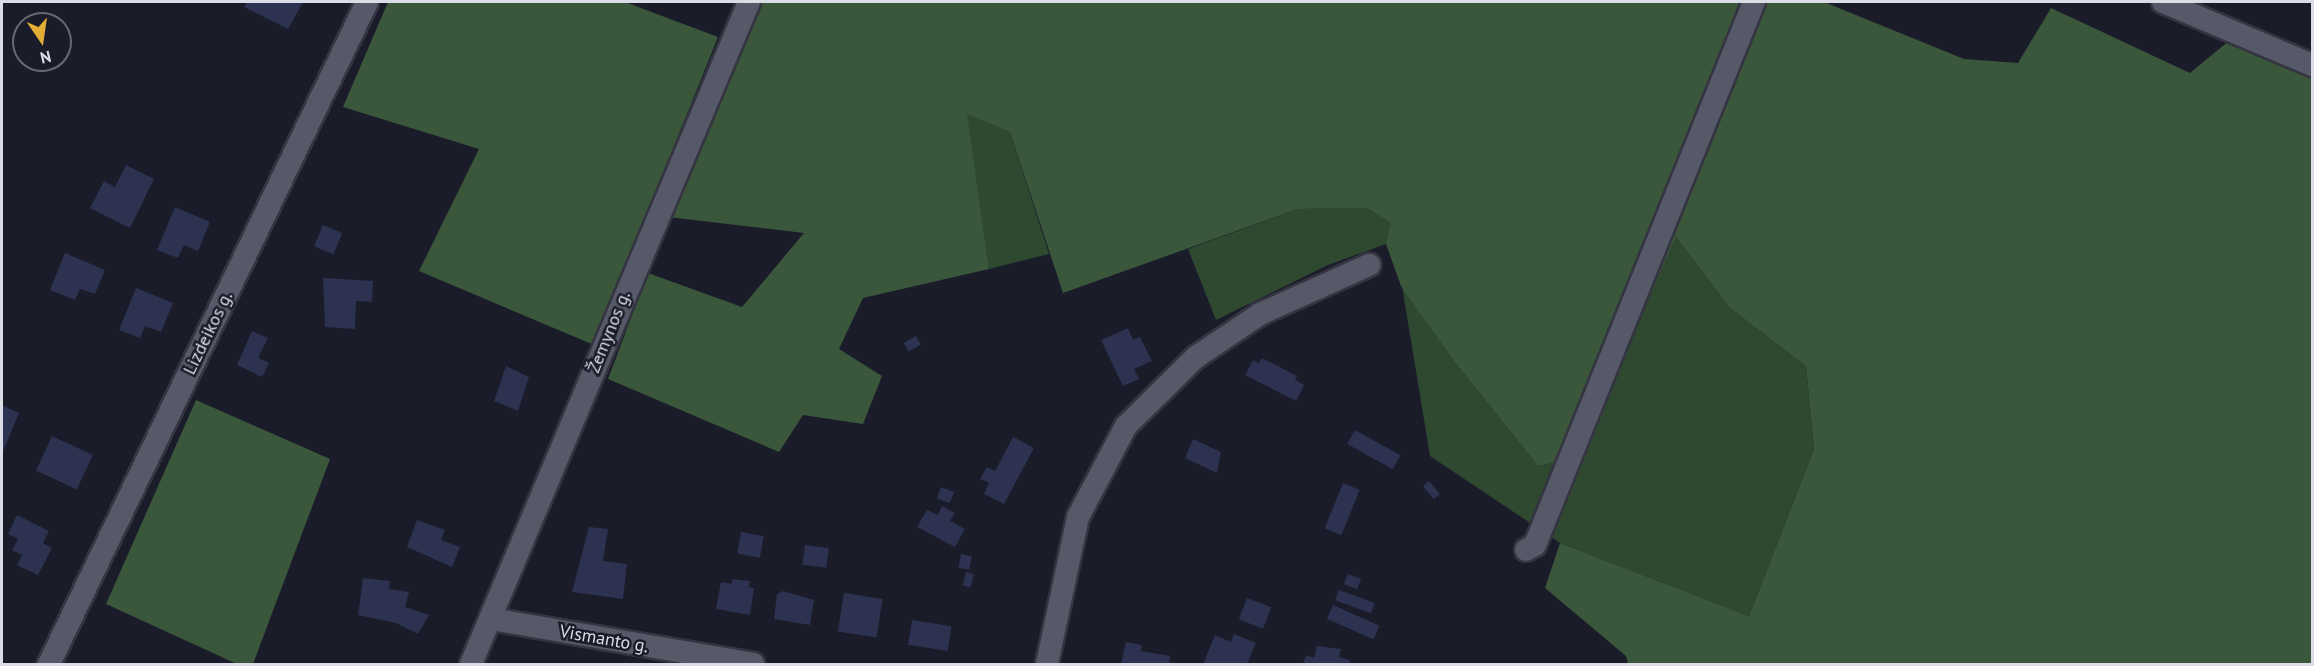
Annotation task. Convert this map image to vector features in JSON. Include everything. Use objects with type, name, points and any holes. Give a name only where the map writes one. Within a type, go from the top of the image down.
[{"type":"street","name":"Lizdeikos g.","points":[[49,664],[367,2]]},
{"type":"street","name":"Žemynos g.","points":[[471,664],[749,2]]},
{"type":"street","points":[[1526,550],[1534,545],[1754,2]]},
{"type":"street","points":[[2163,2],[2313,64]]},
{"type":"street","points":[[1047,664],[1078,517],[1126,426],[1196,357],[1260,314],[1369,265]]},
{"type":"street","name":"Vismanto g.","points":[[490,619],[753,664]]},
{"type":"green space","points":[[388,2],[625,2],[718,37],[594,345],[419,271],[479,149],[343,107]]},
{"type":"green space","points":[[760,2],[1824,2],[1964,59],[2018,63],[2051,8],[2190,73],[2230,40],[2312,75],[2312,664],[1628,664],[1626,656],[1545,588],[1560,543],[1749,616],[1814,449],[1806,366],[1730,308],[1676,237],[1581,456],[1538,466],[1453,360],[1401,286],[1386,244],[1391,223],[1367,208],[1298,209],[1063,293],[1010,132],[967,114],[989,269],[863,298],[839,349],[882,376],[863,424],[803,415],[779,452],[608,379],[648,273],[742,307],[804,233],[668,217]]},
{"type":"green space","points":[[966,113],[1010,132],[1049,254],[989,269]]},
{"type":"green space","points":[[1367,208],[1392,223],[1386,244],[1328,265],[1216,320],[1188,249],[1298,209]]},
{"type":"green space","points":[[1676,237],[1730,308],[1806,366],[1814,449],[1749,616],[1560,543],[1430,456],[1402,286],[1453,360],[1538,466],[1581,456]]},
{"type":"green space","points":[[196,400],[330,459],[253,664],[237,664],[106,604]]},
{"type":"building","points":[[247,2],[303,2],[288,29],[244,7]]},
{"type":"building","points":[[126,165],[154,179],[130,228],[90,208],[104,181],[115,187]]},
{"type":"building","points":[[175,207],[210,222],[198,251],[184,245],[178,258],[157,250]]},
{"type":"building","points":[[323,225],[342,233],[333,254],[314,246]]},
{"type":"building","points":[[65,253],[105,270],[95,294],[80,289],[75,300],[50,290]]},
{"type":"building","points":[[323,278],[373,281],[372,302],[356,301],[355,329],[325,327]]},
{"type":"building","points":[[136,288],[173,303],[161,332],[145,326],[140,338],[119,330]]},
{"type":"building","points":[[1128,328],[1133,340],[1140,337],[1152,361],[1134,369],[1139,379],[1123,386],[1101,340]]},
{"type":"building","points":[[252,331],[268,338],[258,358],[269,363],[262,377],[237,365]]},
{"type":"building","points":[[916,336],[921,345],[909,352],[904,343]]},
{"type":"building","points":[[1262,358],[1297,376],[1295,380],[1304,385],[1296,401],[1245,375],[1253,360],[1259,363]]},
{"type":"building","points":[[506,366],[529,377],[518,411],[494,401]]},
{"type":"building","points":[[2,405],[19,413],[2,454]]},
{"type":"building","points":[[1355,430],[1400,455],[1393,469],[1347,444]]},
{"type":"building","points":[[52,436],[93,455],[77,489],[36,470]]},
{"type":"building","points":[[1013,437],[1034,448],[1004,504],[984,494],[989,483],[980,479],[987,467],[995,471]]},
{"type":"building","points":[[1193,439],[1221,452],[1217,473],[1185,458]]},
{"type":"building","points":[[1429,481],[1440,494],[1434,499],[1423,486]]},
{"type":"building","points":[[1343,483],[1360,490],[1341,535],[1325,528]]},
{"type":"building","points":[[941,487],[954,492],[950,503],[937,498]]},
{"type":"building","points":[[942,506],[955,513],[950,521],[965,529],[955,547],[917,527],[927,510],[938,515]]},
{"type":"building","points":[[17,515],[49,531],[43,543],[52,548],[38,575],[17,565],[22,555],[12,550],[18,539],[8,534]]},
{"type":"building","points":[[417,520],[445,530],[441,540],[460,547],[452,567],[407,547]]},
{"type":"building","points":[[589,527],[608,529],[603,561],[627,564],[623,599],[572,592]]},
{"type":"building","points":[[741,532],[764,536],[760,558],[737,554]]},
{"type":"building","points":[[805,545],[829,548],[826,568],[803,565]]},
{"type":"building","points":[[961,554],[972,556],[969,570],[959,568]]},
{"type":"building","points":[[966,572],[974,574],[970,588],[963,586]]},
{"type":"building","points":[[1348,574],[1361,579],[1357,589],[1344,584]]},
{"type":"building","points":[[363,578],[390,581],[389,589],[409,592],[405,607],[429,615],[418,634],[396,623],[358,615]]},
{"type":"building","points":[[732,579],[750,581],[749,587],[754,588],[750,615],[716,609],[721,582],[732,584]]},
{"type":"building","points":[[1339,590],[1375,603],[1371,613],[1335,600]]},
{"type":"building","points":[[783,591],[814,600],[810,625],[774,619],[777,594]]},
{"type":"building","points":[[844,593],[883,599],[876,638],[838,632]]},
{"type":"building","points":[[1247,598],[1271,607],[1263,629],[1239,619]]},
{"type":"building","points":[[1333,605],[1380,626],[1373,639],[1327,619]]},
{"type":"building","points":[[912,620],[952,626],[948,651],[908,645]]},
{"type":"building","points":[[1234,634],[1256,643],[1247,664],[1203,664],[1215,635],[1231,642]]},
{"type":"building","points":[[1126,642],[1142,645],[1141,651],[1170,656],[1169,662],[1176,664],[1121,664]]},
{"type":"building","points":[[1317,646],[1341,649],[1339,657],[1350,660],[1349,664],[1303,664],[1306,655],[1314,658]]}]
